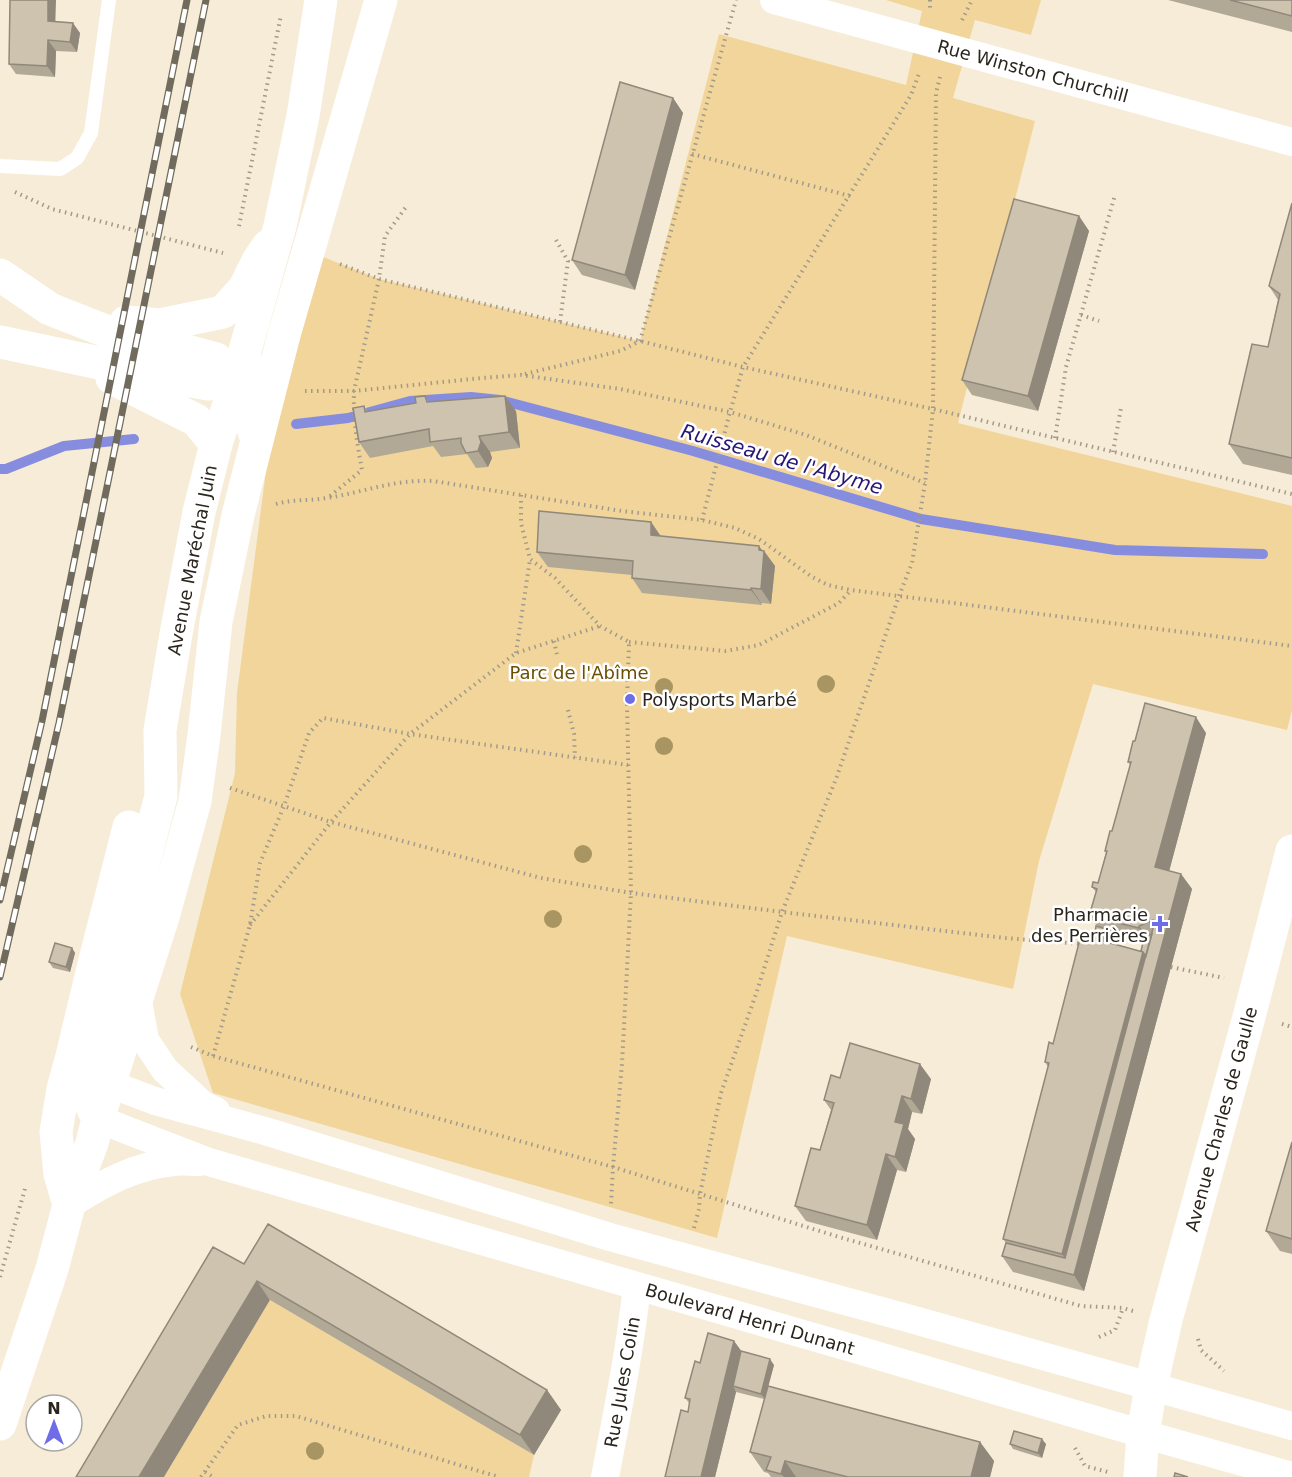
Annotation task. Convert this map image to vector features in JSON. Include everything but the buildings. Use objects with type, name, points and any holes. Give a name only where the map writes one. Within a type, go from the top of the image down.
[{"type":"main road","name":"Avenue Maréchal Juin","points":[[93,1092],[72,1060],[95,960],[137,799],[160,730],[197,523],[216,444],[237,379],[280,226],[303,116],[321,0]]},
{"type":"main road","name":"Avenue Maréchal Juin","points":[[93,1092],[137,995],[163,917],[195,801],[216,622],[238,515],[284,335],[381,0]]},
{"type":"main road","points":[[50,309],[100,319],[160,325],[223,312],[244,289],[280,226]]},
{"type":"main road","points":[[0,275],[50,309],[121,337],[216,359],[237,379],[257,440]]},
{"type":"main road","points":[[0,342],[208,384],[237,379],[284,335]]},
{"type":"main road","points":[[70,357],[196,420],[216,444]]},
{"type":"main road","name":"Avenue Charles de Gaulle","points":[[1140,1477],[1143,1434],[1166,1320],[1287,887],[1292,851]]},
{"type":"main road","points":[[69,1205],[60,1174],[56,1132],[93,1092]]},
{"type":"main road","points":[[0,1425],[52,1269],[69,1205],[92,1143],[93,1092]]},
{"type":"street","name":"Rue Winston Churchill","points":[[789,2],[1292,142]]},
{"type":"street","points":[[137,995],[145,1040],[165,1070],[203,1105],[265,1131]]},
{"type":"street","points":[[93,1092],[155,1101],[265,1131],[610,1237],[1292,1426]]},
{"type":"street","name":"Boulevard Henri Dunant","points":[[93,1092],[209,1162],[1292,1476]]},
{"type":"street","name":"Boulevard Henri Dunant","points":[[69,1205],[110,1180],[147,1166],[175,1162],[209,1162]]},
{"type":"street","name":"Rue Jules Colin","points":[[605,1477],[637,1287]]},
{"type":"lane","points":[[0,166],[60,169],[77,158],[91,133],[109,0]]},
{"type":"path","points":[[272,385],[302,392],[354,391],[521,375],[620,351],[640,341],[735,0]]},
{"type":"path","points":[[686,1258],[699,1209],[700,1194],[721,1093],[782,912],[836,779],[898,596],[912,563],[925,483],[933,409],[936,93],[939,45],[930,0]]},
{"type":"path","points":[[702,520],[743,367],[911,95],[939,45],[972,0]]},
{"type":"path","points":[[238,232],[282,10]]},
{"type":"path","points":[[693,154],[849,196]]},
{"type":"path","points":[[10,190],[52,209],[234,255]]},
{"type":"path","points":[[1055,438],[1066,367],[1115,195]]},
{"type":"path","points":[[327,498],[362,470],[355,427],[354,391],[379,279],[385,236],[406,207]]},
{"type":"path","points":[[556,240],[568,261],[560,322]]},
{"type":"path","points":[[308,251],[379,279],[743,367],[933,409],[1292,494]]},
{"type":"path","points":[[1081,315],[1099,321]]},
{"type":"path","points":[[521,375],[620,388],[729,414],[806,435],[925,483]]},
{"type":"path","points":[[1113,452],[1121,408]]},
{"type":"path","points":[[238,515],[282,502],[327,498],[415,480],[433,481],[622,511],[702,520],[735,528],[759,539],[812,577],[828,585],[851,590],[1292,646]]},
{"type":"path","points":[[516,653],[530,559],[522,523],[521,495]]},
{"type":"path","points":[[530,559],[555,578],[600,626],[630,642],[725,651],[759,645],[839,603],[851,590]]},
{"type":"path","points":[[250,925],[331,822],[410,734],[516,653],[600,626]]},
{"type":"path","points":[[554,641],[556,655]]},
{"type":"path","points":[[610,1237],[632,893],[627,703],[630,642]]},
{"type":"path","points":[[568,710],[574,734],[575,758]]},
{"type":"path","points":[[213,1056],[250,925],[260,863],[284,806],[309,733],[323,718],[410,734],[628,765]]},
{"type":"path","points":[[223,786],[331,822],[541,878],[632,893],[782,912],[1089,946]]},
{"type":"path","points":[[1171,967],[1188,971]]},
{"type":"path","points":[[145,1040],[159,1035],[213,1056],[613,1167],[839,1237],[1081,1306],[1123,1308],[1166,1320]]},
{"type":"path","points":[[201,1477],[238,1425],[266,1416],[296,1416],[499,1477]]},
{"type":"path","points":[[205,1472],[213,1477]]},
{"type":"green space","name":"Parc de l'Abîme","points":[[886,0],[1041,0],[1031,35],[975,20],[953,98],[1035,121],[958,423],[1292,506],[1292,710],[1287,730],[1093,684],[1039,861],[1013,989],[787,936],[717,1238],[213,1093],[180,994],[235,773],[237,693],[266,471],[308,251],[379,279],[640,341],[719,34],[906,85],[922,11]]},
{"type":"green space","points":[[270,1300],[534,1455],[529,1477],[164,1477]]},
{"type":"waterway","name":"Ruisseau de l'Abyme","points":[[296,424],[348,418],[410,401],[471,397],[500,400],[693,451],[921,519],[1115,550],[1263,554]]},
{"type":"waterway","name":"Ruisseau de l'Abyme","points":[[0,469],[6,469],[64,446],[134,439]]},
{"type":"railway","points":[[0,900],[42,721],[187,0]]},
{"type":"railway","points":[[0,977],[59,723],[206,0]]},
{"type":"place","name":"Polysports Marbé","points":[[630,699]]},
{"type":"place","name":"Pharmacie des Perrières","points":[[1160,924]]}]
